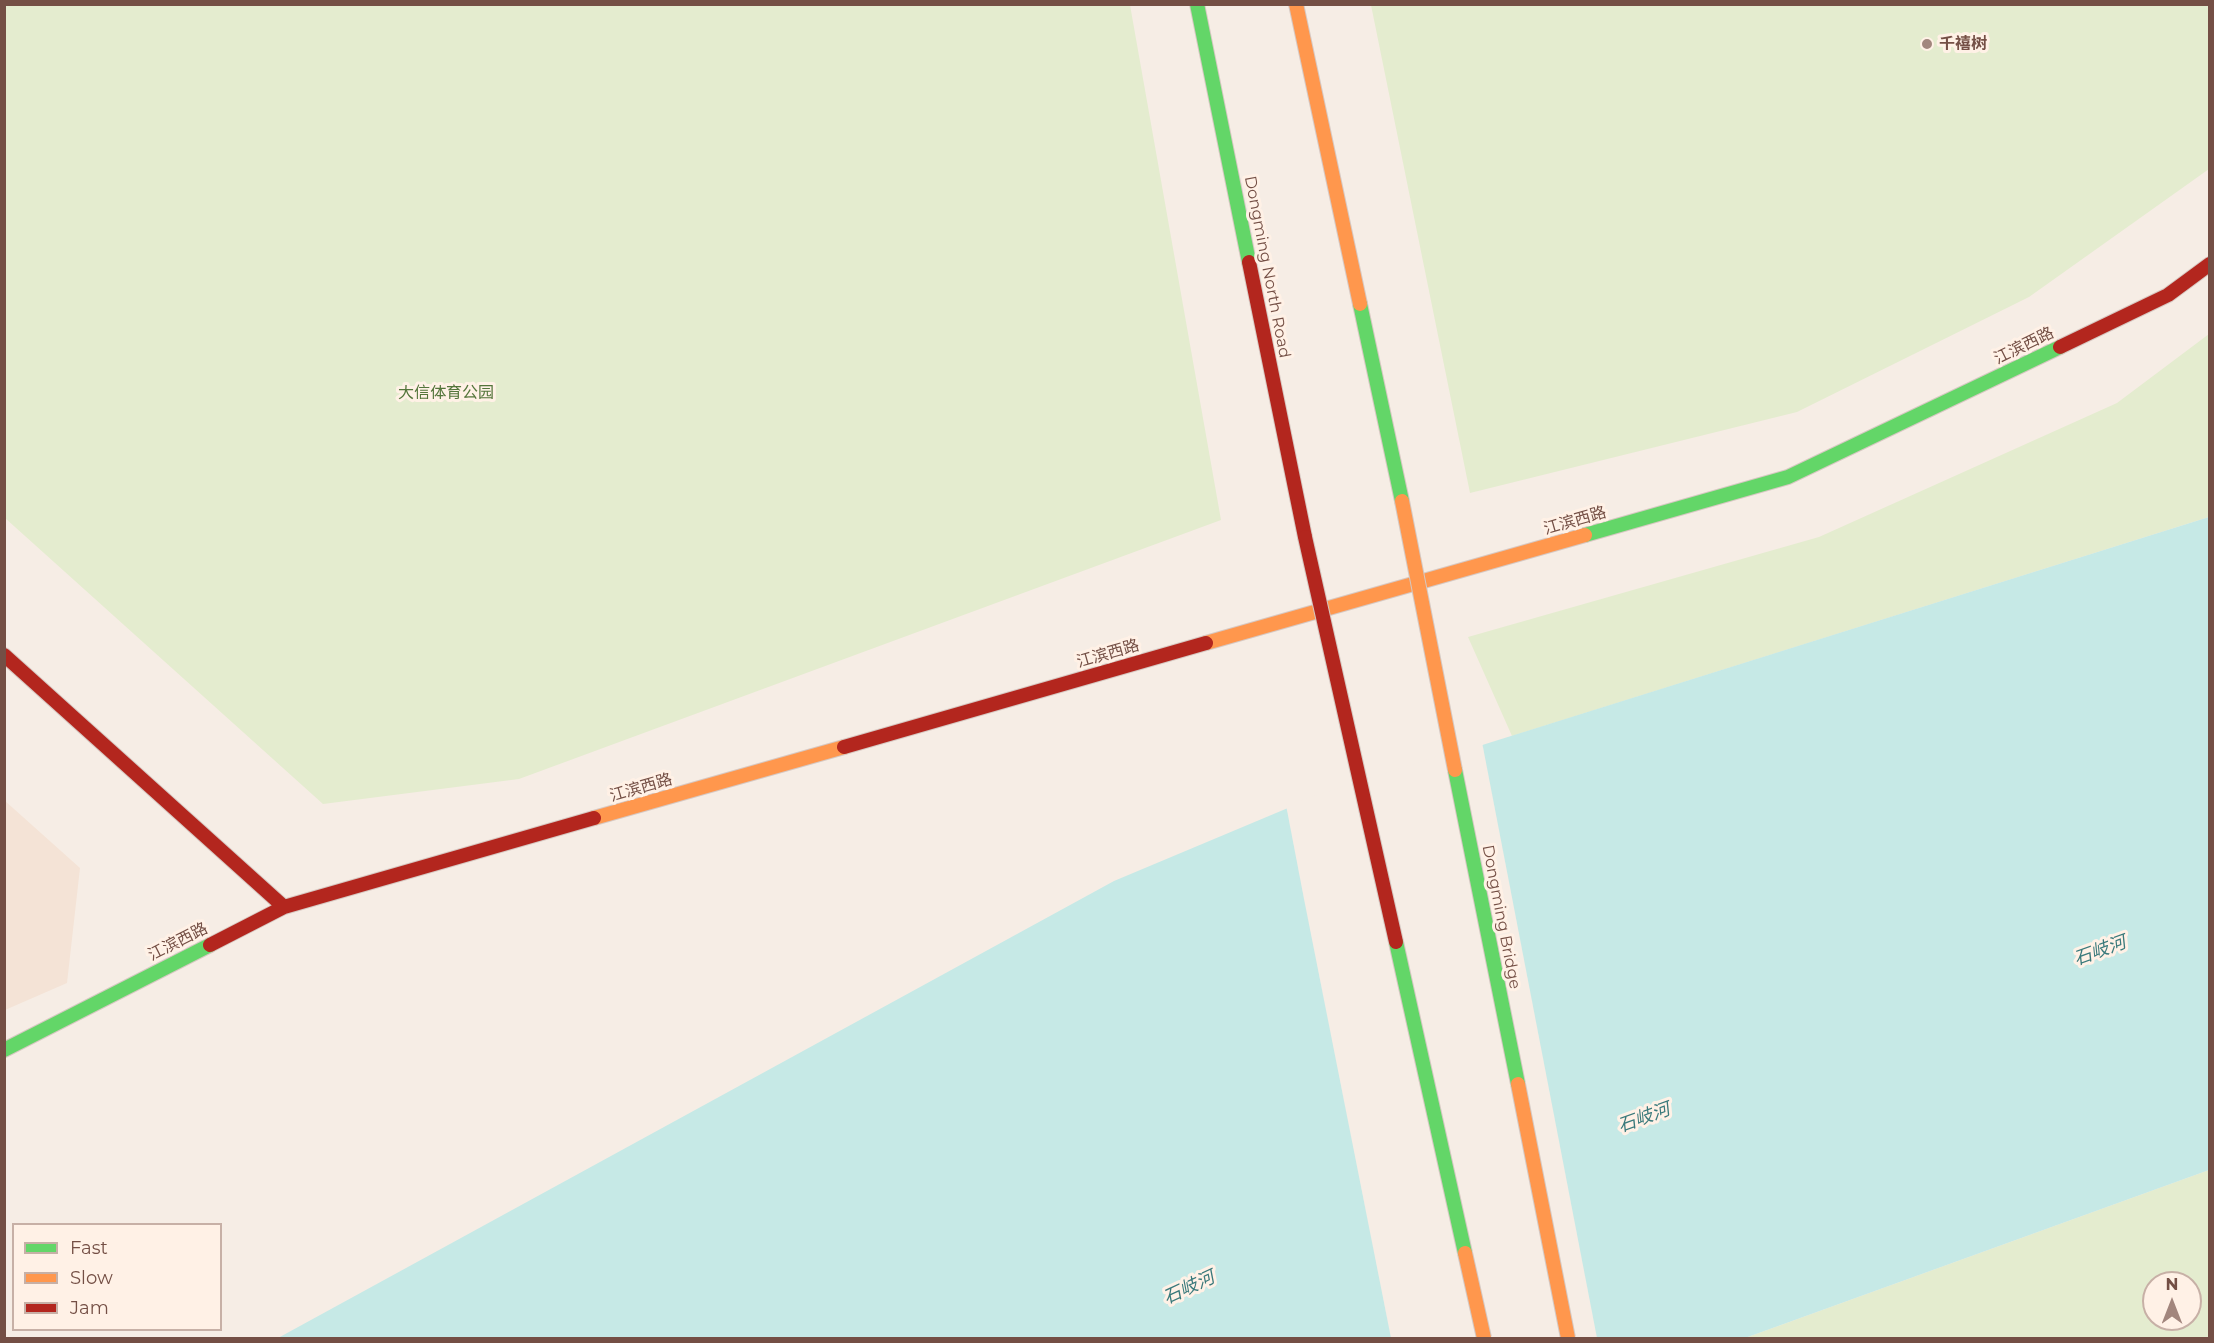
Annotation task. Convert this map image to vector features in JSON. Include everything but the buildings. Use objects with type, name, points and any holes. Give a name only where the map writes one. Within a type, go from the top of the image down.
[{"type":"main road","name":"Dongming North Road","points":[[1197,4],[1305,537],[1484,1338]]},
{"type":"main road","name":"Dongming Bridge","points":[[1296,4],[1402,501],[1568,1338]]},
{"type":"main road","name":"江滨西路","points":[[4,1050],[284,907],[1788,477],[2168,295],[2210,264]]},
{"type":"main road","points":[[4,655],[284,907]]},
{"type":"shaded area","points":[[4,800],[80,868],[67,983],[5,1010]]},
{"type":"green space","name":"大信体育公园","points":[[5,4],[1130,5],[1221,520],[519,779],[323,804],[5,518]]},
{"type":"green space","points":[[1371,5],[2209,5],[2209,169],[2029,297],[1797,412],[1470,493]]},
{"type":"green space","points":[[2209,334],[2209,517],[1512,736],[1468,637],[1819,537],[2117,403]]},
{"type":"green space","points":[[2209,1170],[2209,1338],[1745,1338]]},
{"type":"water","name":"石岐河","points":[[2209,517],[2209,1170],[1745,1338],[278,1338],[1114,881],[1307,800]]},
{"type":"pier","points":[[1482,742],[1597,1338],[1391,1338],[1304,899],[1286,805]]},
{"type":"traffic: fast","points":[[1197,4],[1249,262]]},
{"type":"traffic: fast","points":[[1360,304],[1402,501]]},
{"type":"traffic: fast","points":[[1585,535],[1788,477],[2060,347]]},
{"type":"traffic: fast","points":[[1455,770],[1518,1084]]},
{"type":"traffic: fast","points":[[1396,942],[1465,1253]]},
{"type":"traffic: fast","points":[[4,1050],[210,945]]},
{"type":"traffic: slow","points":[[1296,4],[1360,304]]},
{"type":"traffic: slow","points":[[1402,501],[1455,770]]},
{"type":"traffic: slow","points":[[1206,643],[1585,535]]},
{"type":"traffic: slow","points":[[594,818],[844,747]]},
{"type":"traffic: slow","points":[[1518,1084],[1568,1338]]},
{"type":"traffic: slow","points":[[1465,1253],[1484,1338]]},
{"type":"traffic: jam","points":[[1249,262],[1305,537]]},
{"type":"traffic: jam","points":[[2060,347],[2168,295],[2210,264]]},
{"type":"traffic: jam","points":[[1305,537],[1396,942]]},
{"type":"traffic: jam","points":[[844,747],[1206,643]]},
{"type":"traffic: jam","points":[[4,655],[284,907]]},
{"type":"traffic: jam","points":[[210,945],[284,907],[594,818]]},
{"type":"place","name":"千禧树","points":[[1927,44]]}]
